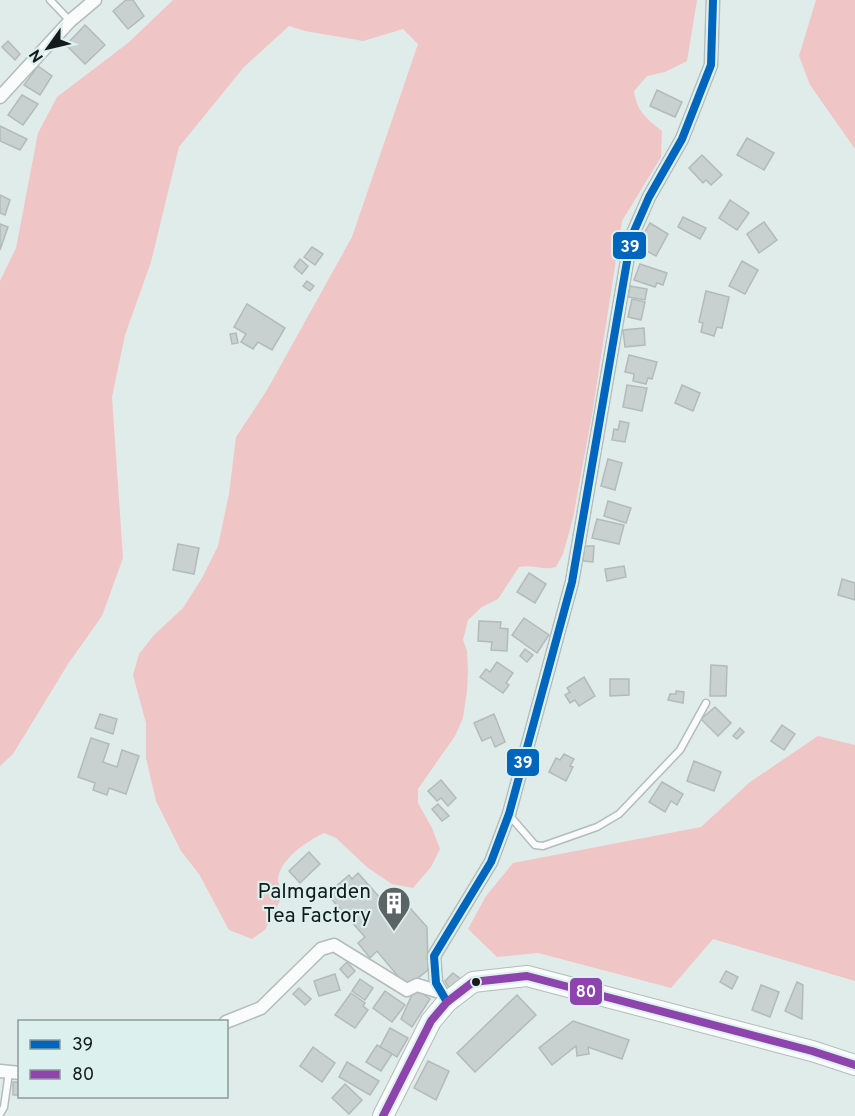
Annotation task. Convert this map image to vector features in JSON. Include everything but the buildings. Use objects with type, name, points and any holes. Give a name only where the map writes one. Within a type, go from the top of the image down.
[{"type":"highway","points":[[383,1116],[443,997],[473,982],[526,976],[812,1051],[855,1065]]},
{"type":"street","points":[[0,97],[70,21],[94,0]]},
{"type":"street","points":[[443,997],[436,983],[434,956],[491,862],[509,814],[572,582],[631,238],[649,197],[682,139],[711,66],[713,0]]},
{"type":"street","points":[[228,1021],[261,1008],[321,949],[334,945],[407,990],[417,985],[443,997]]},
{"type":"lane","points":[[50,0],[70,21]]},
{"type":"lane","points":[[509,814],[535,845],[543,846],[597,827],[619,814],[680,750],[706,703]]},
{"type":"lane","points":[[0,1114],[4,1107],[10,1072]]},
{"type":"shaded area","points":[[173,0],[697,0],[687,61],[665,72],[647,76],[634,91],[637,104],[643,114],[662,131],[661,157],[622,221],[592,415],[573,518],[563,554],[556,567],[519,567],[498,599],[482,607],[468,620],[463,640],[467,651],[468,672],[463,718],[455,736],[418,789],[418,803],[432,828],[440,849],[431,867],[413,888],[392,884],[368,868],[336,838],[324,833],[302,846],[283,866],[278,881],[283,895],[265,930],[252,939],[229,930],[199,874],[181,851],[156,801],[146,758],[146,723],[133,675],[139,654],[154,635],[183,608],[218,546],[229,494],[236,437],[267,390],[352,237],[418,44],[403,29],[363,41],[289,26],[244,67],[179,147],[151,262],[125,335],[112,397],[123,558],[102,616],[68,664],[13,754],[0,766],[0,281],[16,248],[38,133],[57,97],[128,43]]},
{"type":"shaded area","points":[[816,0],[855,0],[855,149],[810,85],[799,56]]},
{"type":"shaded area","points":[[818,736],[855,745],[855,981],[713,939],[671,988],[538,953],[497,957],[468,929],[486,896],[513,863],[701,827],[750,782]]},
{"type":"transit line","name":"39","points":[[447,1002],[436,983],[434,956],[491,862],[509,814],[572,582],[631,238],[649,197],[682,139],[711,65],[713,0]]},
{"type":"transit line","name":"80","points":[[383,1116],[431,1021],[447,1002],[473,982],[527,976],[812,1051],[855,1065]]},
{"type":"place","name":"Palmgarden Tea Factory","points":[[394,932]]}]
